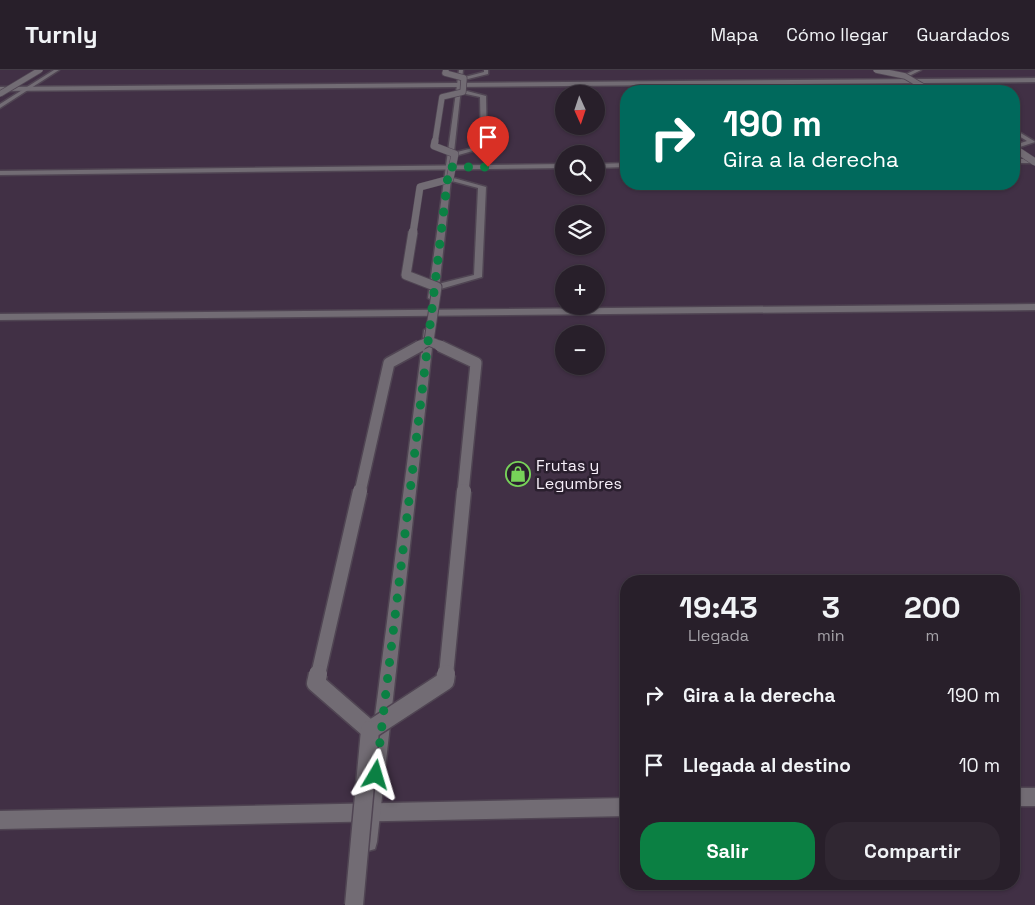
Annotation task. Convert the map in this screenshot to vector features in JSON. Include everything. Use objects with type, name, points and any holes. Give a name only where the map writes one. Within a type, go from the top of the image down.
[{"type":"street","points":[[0,94],[40,70]]},
{"type":"street","points":[[0,106],[57,70]]},
{"type":"street","points":[[446,70],[445,73],[462,81],[483,96],[484,147],[455,154],[434,146],[442,97],[462,81],[486,73],[486,70]]},
{"type":"street","points":[[876,70],[905,76],[917,85]]},
{"type":"street","points":[[895,70],[917,85]]},
{"type":"street","points":[[905,76],[918,70]]},
{"type":"street","points":[[0,89],[462,81],[1035,80]]},
{"type":"street","points":[[361,905],[431,313],[462,81]]},
{"type":"street","points":[[1020,135],[1032,142],[1020,147]]},
{"type":"street","points":[[1020,153],[1034,162]]},
{"type":"street","points":[[450,173],[455,154]]},
{"type":"street","points":[[1020,161],[1034,162]]},
{"type":"street","points":[[605,166],[620,165]]},
{"type":"street","points":[[0,173],[450,173],[555,167]]},
{"type":"street","points":[[450,173],[482,187],[478,277],[437,287],[406,275],[420,187],[450,173]]},
{"type":"street","points":[[429,341],[437,287]]},
{"type":"street","points":[[0,317],[1035,307]]},
{"type":"street","points":[[370,730],[445,681],[476,363],[429,341]]},
{"type":"street","points":[[370,730],[316,683],[389,363],[429,341]]},
{"type":"street","points":[[354,905],[370,730]]},
{"type":"street","points":[[1020,797],[1035,797]]},
{"type":"street","points":[[0,820],[620,807]]},
{"type":"shaded area","name":"Frutas y Legumbres","points":[[0,70],[1035,70],[1035,905],[0,905]]},
{"type":"place","name":"Frutas y Legumbres","points":[[518,474]]},
{"type":"route","points":[[376,775],[449,167],[488,167]]}]
